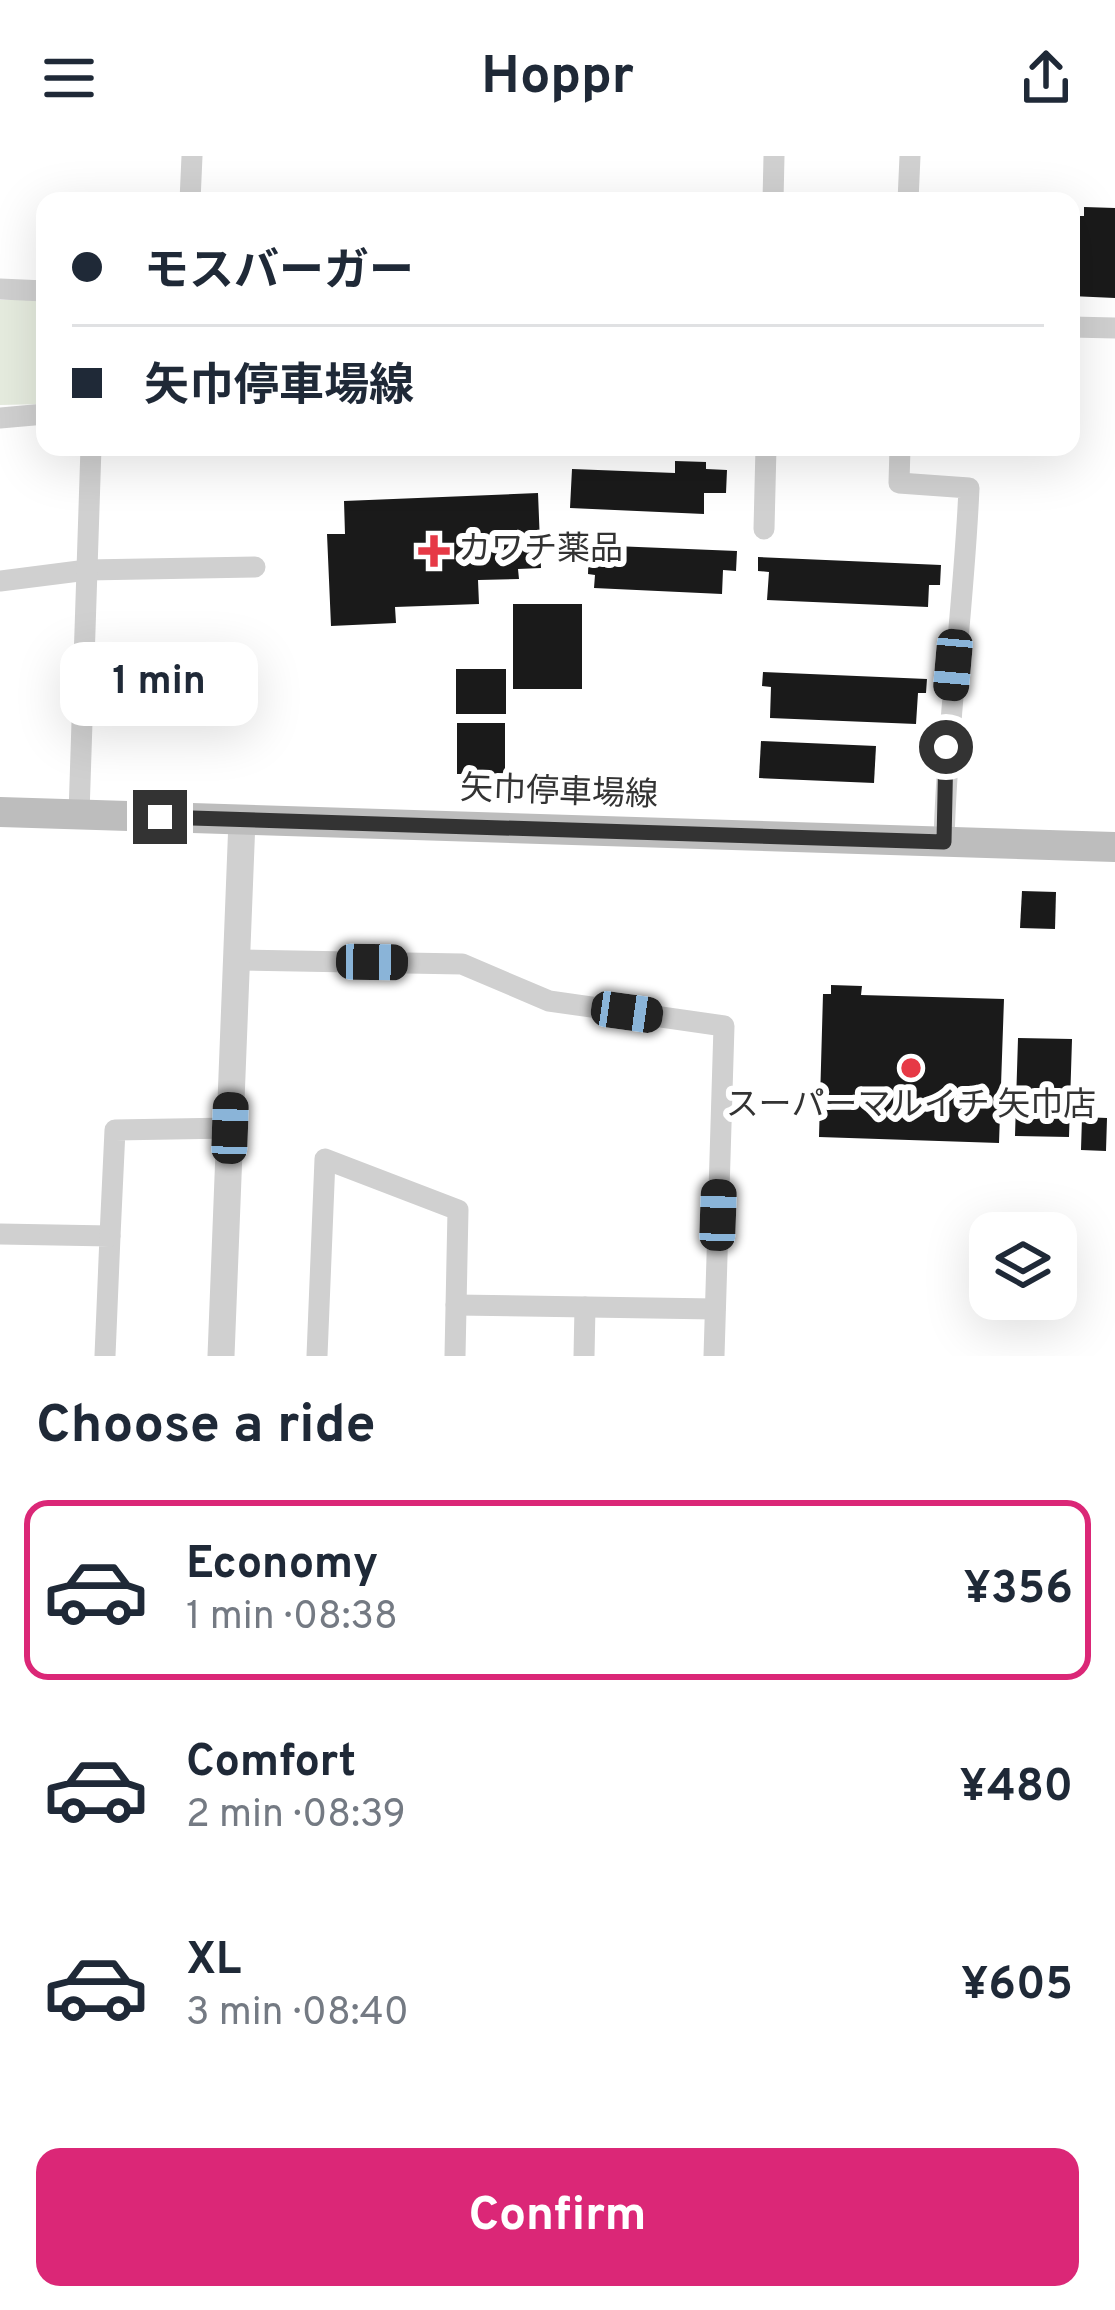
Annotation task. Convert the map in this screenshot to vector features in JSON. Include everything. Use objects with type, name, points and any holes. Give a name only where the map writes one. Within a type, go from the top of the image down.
[{"type":"main road","name":"矢巾停車場線","points":[[0,812],[1115,847]]},
{"type":"street","points":[[190,192],[192,156]]},
{"type":"street","points":[[773,192],[774,156]]},
{"type":"street","points":[[908,192],[910,156]]},
{"type":"street","points":[[0,289],[36,291]]},
{"type":"street","points":[[1080,327],[1115,328]]},
{"type":"street","points":[[0,418],[36,415]]},
{"type":"street","points":[[79,814],[91,456]]},
{"type":"street","points":[[764,529],[766,456]]},
{"type":"street","points":[[900,456],[898,483],[969,488],[946,747],[944,842]]},
{"type":"street","points":[[0,581],[87,570],[255,568]]},
{"type":"street","points":[[221,1356],[242,820]]},
{"type":"street","points":[[238,960],[462,964],[549,1001],[724,1026],[714,1356]]},
{"type":"street","points":[[105,1356],[115,1130],[230,1128]]},
{"type":"street","points":[[317,1356],[325,1159],[458,1210],[454,1356]]},
{"type":"street","points":[[0,1234],[110,1236]]},
{"type":"street","points":[[456,1305],[715,1310]]},
{"type":"street","points":[[584,1356],[585,1307]]},
{"type":"shaded area","points":[[0,300],[36,300],[36,404],[0,405]]},
{"type":"building","points":[[1084,207],[1115,208],[1115,298],[1080,296],[1080,216],[1084,216]]},
{"type":"building","points":[[675,461],[706,462],[706,469],[727,470],[726,493],[704,493],[704,514],[570,508],[572,469],[675,473]]},
{"type":"building","name":"カワチ薬品","points":[[538,493],[541,568],[518,569],[519,579],[478,580],[479,604],[395,607],[396,623],[331,626],[327,534],[345,534],[344,501]]},
{"type":"building","points":[[589,545],[737,551],[736,571],[723,570],[722,594],[594,588],[595,575],[588,574]]},
{"type":"building","points":[[758,557],[941,565],[940,585],[929,585],[928,607],[767,600],[769,572],[758,571]]},
{"type":"building","points":[[513,604],[582,604],[582,689],[513,689]]},
{"type":"building","points":[[456,669],[506,669],[506,714],[456,714]]},
{"type":"building","points":[[763,672],[927,679],[926,693],[918,693],[916,724],[770,718],[771,687],[762,686]]},
{"type":"building","points":[[457,723],[505,723],[505,774],[457,774]]},
{"type":"building","points":[[761,741],[876,746],[874,783],[759,778]]},
{"type":"building","points":[[1022,891],[1056,892],[1055,929],[1020,928]]},
{"type":"building","name":"スーパーマルイチ 矢巾店","points":[[831,985],[862,986],[861,995],[1004,999],[999,1143],[819,1137],[823,994],[831,994]]},
{"type":"building","points":[[1018,1038],[1072,1039],[1069,1137],[1015,1136]]},
{"type":"building","points":[[1082,1117],[1107,1118],[1106,1151],[1081,1150]]},
{"type":"place","name":"カワチ薬品","points":[[434,551]]},
{"type":"place","name":"スーパーマルイチ 矢巾店","points":[[911,1068]]},
{"type":"route","points":[[160,817],[944,842],[946,747]]}]
